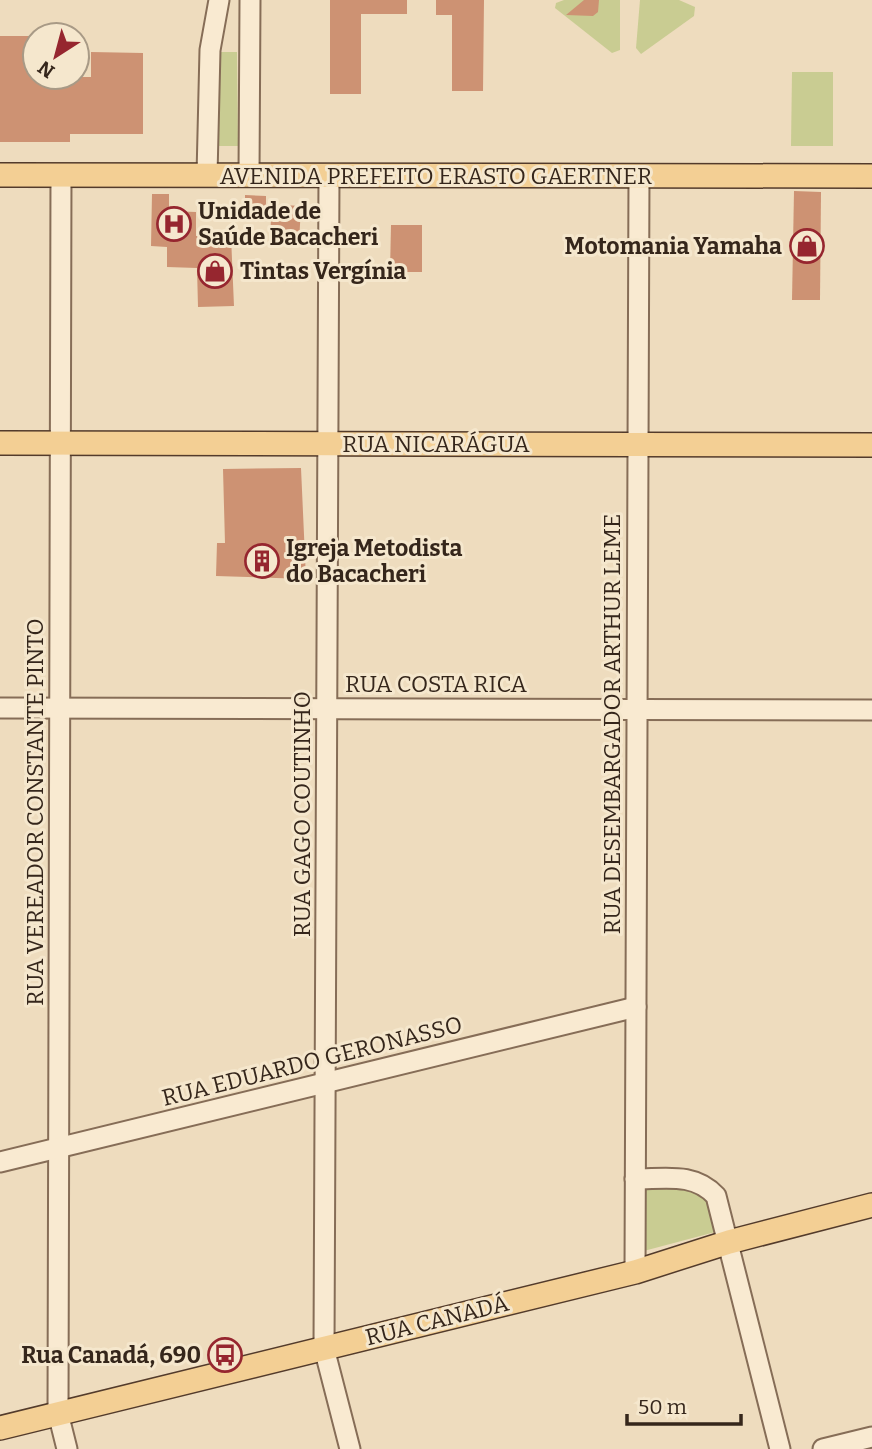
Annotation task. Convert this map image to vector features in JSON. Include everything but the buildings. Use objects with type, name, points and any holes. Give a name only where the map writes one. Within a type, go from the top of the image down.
[{"type":"main road","name":"AVENIDA PREFEITO ERASTO GAERTNER","points":[[0,175],[872,176]]},
{"type":"main road","name":"RUA NICARÁGUA","points":[[0,443],[872,445]]},
{"type":"main road","name":"RUA CANADÁ","points":[[0,1428],[635,1272],[729,1242],[872,1205]]},
{"type":"street","points":[[207,175],[210,50],[219,0]]},
{"type":"street","points":[[249,175],[250,0]]},
{"type":"street","name":"RUA VEREADOR CONSTANTE PINTO","points":[[61,175],[58,1413],[67,1449]]},
{"type":"street","name":"RUA GAGO COUTINHO","points":[[329,175],[324,1348],[350,1449]]},
{"type":"street","name":"RUA DESEMBARGADOR ARTHUR LEME","points":[[635,1272],[639,176]]},
{"type":"street","name":"RUA COSTA RICA","points":[[0,708],[872,710]]},
{"type":"street","name":"RUA EDUARDO GERONASSO","points":[[0,1162],[636,1007]]},
{"type":"street","points":[[635,1179],[686,1178],[707,1186],[721,1208],[780,1449]]},
{"type":"street","points":[[823,1449],[872,1437]]},
{"type":"green space","points":[[564,0],[620,0],[620,50],[612,53],[555,8],[556,3]]},
{"type":"green space","points":[[640,0],[679,0],[695,7],[694,16],[641,54],[636,48]]},
{"type":"green space","points":[[218,52],[237,52],[238,146],[219,146]]},
{"type":"green space","points":[[792,72],[833,72],[833,146],[791,146]]},
{"type":"green space","points":[[676,1185],[706,1196],[719,1231],[640,1252],[641,1189]]},
{"type":"place","name":"Unidade de Saúde Bacacheri","points":[[174,224]]},
{"type":"place","name":"Motomania Yamaha","points":[[807,246]]},
{"type":"place","name":"Tintas Vergínia","points":[[215,271]]},
{"type":"place","name":"Igreja Metodista do Bacacheri","points":[[262,561]]},
{"type":"place","name":"Rua Canadá, 690","points":[[225,1355]]}]
